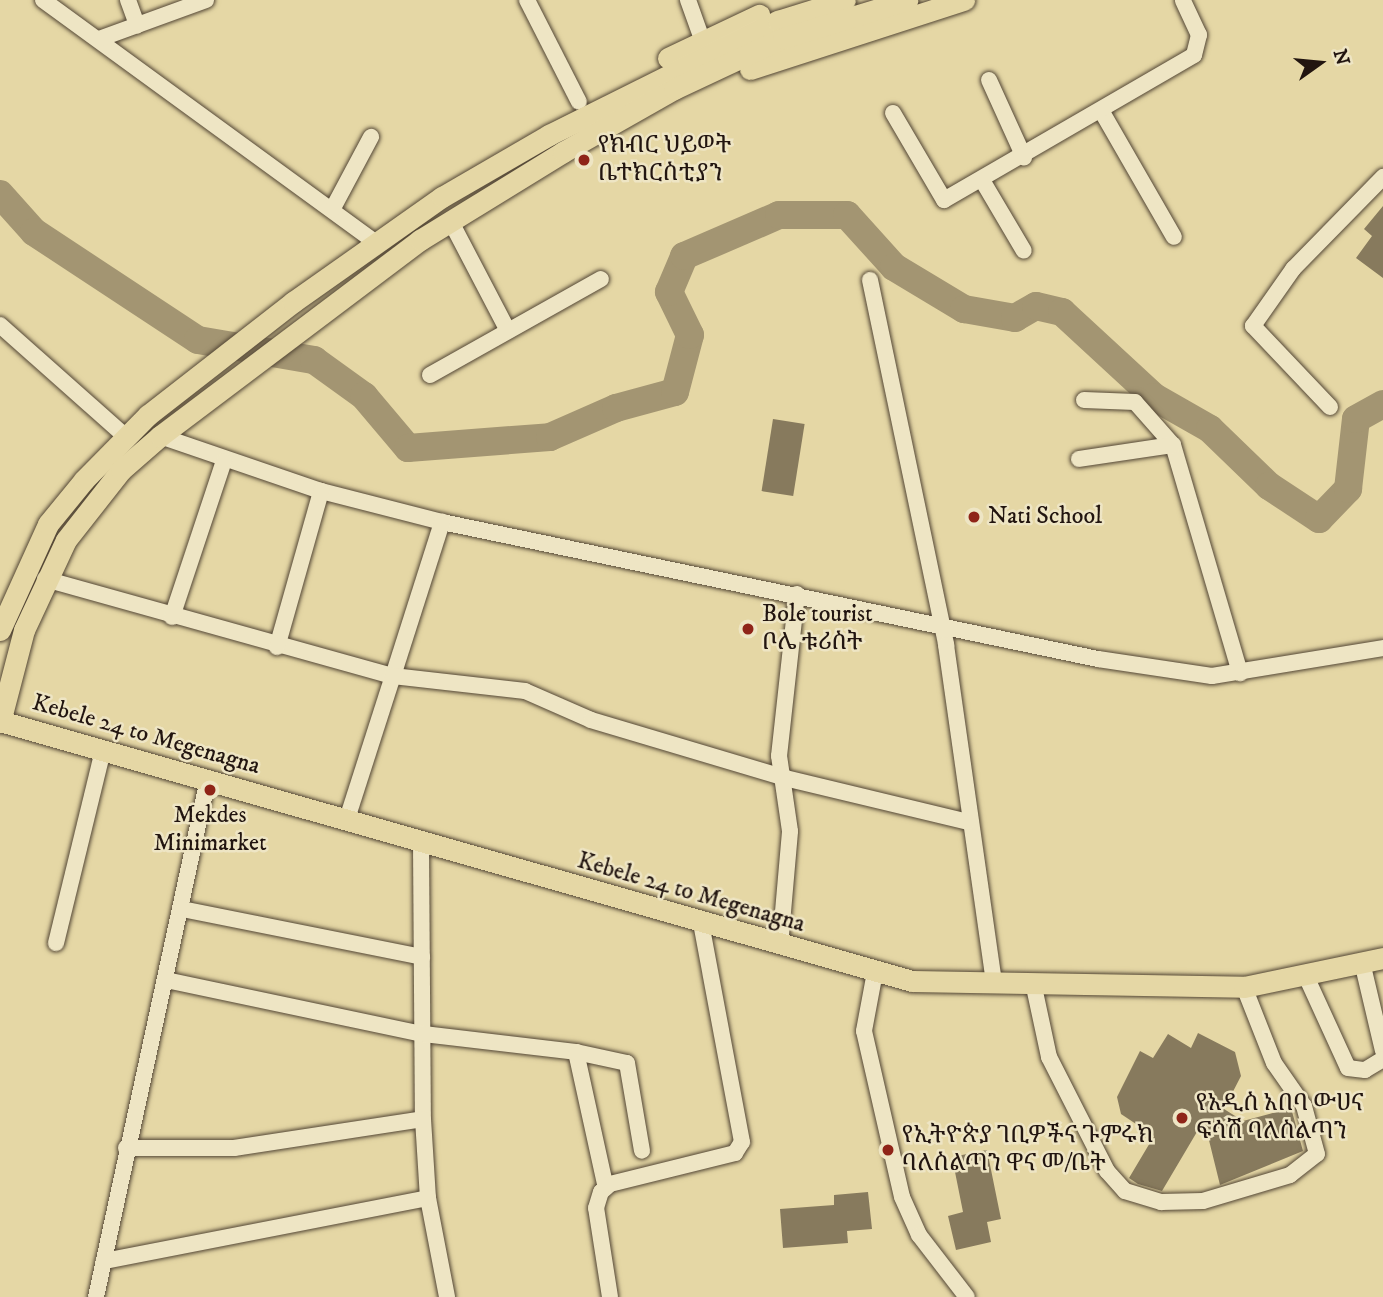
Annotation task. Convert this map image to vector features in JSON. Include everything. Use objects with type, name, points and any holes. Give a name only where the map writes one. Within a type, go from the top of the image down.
[{"type":"main road","points":[[549,135],[579,102],[702,39],[800,0]]},
{"type":"main road","points":[[0,631],[48,524],[125,436],[203,370],[266,322],[375,242],[549,135],[845,0]]},
{"type":"main road","points":[[0,721],[23,630],[45,579],[88,507],[160,436],[234,378],[450,219],[563,152],[781,30],[907,0]]},
{"type":"main road","points":[[563,152],[607,142],[786,54],[964,0]]},
{"type":"main road","points":[[266,322],[283,343]]},
{"type":"main road","name":"Kebele 24 to Megenagna","points":[[0,721],[347,819],[421,845],[874,972],[1034,987],[1244,987],[1383,958]]},
{"type":"street","points":[[43,0],[375,242]]},
{"type":"street","points":[[128,0],[137,25]]},
{"type":"street","points":[[99,39],[206,0]]},
{"type":"street","points":[[688,0],[702,39]]},
{"type":"street","points":[[893,113],[939,199],[1024,157],[1194,55],[1199,35],[1183,0]]},
{"type":"street","points":[[532,2],[579,102]]},
{"type":"street","points":[[989,80],[1024,157]]},
{"type":"street","points":[[1102,112],[1174,237]]},
{"type":"street","points":[[332,210],[371,137]]},
{"type":"street","points":[[1330,407],[1253,326],[1293,269],[1383,177]]},
{"type":"street","points":[[982,180],[1024,251]]},
{"type":"street","points":[[450,219],[508,331]]},
{"type":"street","points":[[430,375],[601,279]]},
{"type":"street","points":[[870,280],[939,623],[995,983]]},
{"type":"street","points":[[0,325],[125,436]]},
{"type":"street","points":[[1084,400],[1135,402],[1173,445],[1240,673]]},
{"type":"street","points":[[160,436],[224,461],[321,491],[442,522],[939,623],[1125,664],[1192,675],[1240,673],[1383,648]]},
{"type":"street","points":[[1079,459],[1173,445]]},
{"type":"street","points":[[172,617],[224,461]]},
{"type":"street","points":[[277,647],[321,491]]},
{"type":"street","points":[[347,819],[442,522]]},
{"type":"street","points":[[45,579],[277,647],[393,676],[525,691],[591,720],[785,778],[968,822]]},
{"type":"street","points":[[780,946],[790,831],[785,778],[779,756],[797,594]]},
{"type":"street","points":[[56,943],[103,750]]},
{"type":"street","points":[[96,1297],[126,1148],[166,980],[208,779]]},
{"type":"street","points":[[421,845],[423,1119],[428,1198],[447,1297]]},
{"type":"street","points":[[181,909],[422,957]]},
{"type":"street","points":[[606,1188],[735,1153],[742,1142],[701,923]]},
{"type":"street","points":[[1362,962],[1383,1051]]},
{"type":"street","points":[[874,972],[864,1031],[902,1197],[919,1235],[967,1297]]},
{"type":"street","points":[[1305,974],[1348,1068],[1365,1070],[1383,1059]]},
{"type":"street","points":[[166,980],[423,1034],[576,1052],[627,1063],[642,1151]]},
{"type":"street","points":[[1034,987],[1049,1057],[1107,1171],[1125,1191],[1161,1202],[1203,1201],[1290,1175],[1317,1154],[1304,1106],[1274,1063],[1244,987]]},
{"type":"street","points":[[576,1052],[606,1188],[596,1208],[610,1297]]},
{"type":"street","points":[[126,1148],[234,1148],[423,1119]]},
{"type":"street","points":[[104,1261],[428,1198]]},
{"type":"building","points":[[1383,206],[1383,278],[1356,258],[1372,236],[1364,229]]},
{"type":"building","points":[[773,419],[805,424],[793,496],[762,491]]},
{"type":"building","name":"የአዲስ አበባ ውሀና ፍሳሽ ባለስልጣን","points":[[1198,1033],[1235,1052],[1241,1076],[1224,1109],[1243,1121],[1291,1108],[1303,1151],[1220,1185],[1204,1120],[1162,1191],[1138,1184],[1129,1178],[1154,1136],[1121,1114],[1117,1097],[1140,1051],[1153,1058],[1168,1034],[1191,1048]]},
{"type":"building","points":[[987,1150],[1001,1219],[987,1222],[991,1242],[956,1250],[948,1216],[963,1212],[952,1157]]},
{"type":"building","points":[[868,1192],[872,1229],[847,1231],[848,1243],[783,1248],[780,1209],[834,1205],[834,1195]]},
{"type":"waterway","points":[[0,194],[34,232],[198,340],[314,360],[364,396],[408,448],[550,437],[616,408],[675,392],[690,335],[669,292],[684,256],[779,215],[847,215],[894,267],[964,309],[1015,318],[1036,306],[1062,312],[1154,397],[1210,429],[1269,486],[1319,519],[1348,489],[1356,419],[1383,404]]},
{"type":"place","name":"የክብር ህይወት ቤተክርስቲያን","points":[[584,160]]},
{"type":"place","name":"Nati School","points":[[974,517]]},
{"type":"place","name":"Bole tourist ቦሌ ቱሪስት","points":[[748,629]]},
{"type":"place","name":"Mekdes Minimarket","points":[[210,790]]},
{"type":"place","name":"የአዲስ አበባ ውሀና ፍሳሽ ባለስልጣን","points":[[1182,1118]]},
{"type":"place","name":"የኢትዮጵያ ገቢዎችና ጉምሩክ ባለስልጣን ዋና መ/ቤት","points":[[888,1150]]}]
